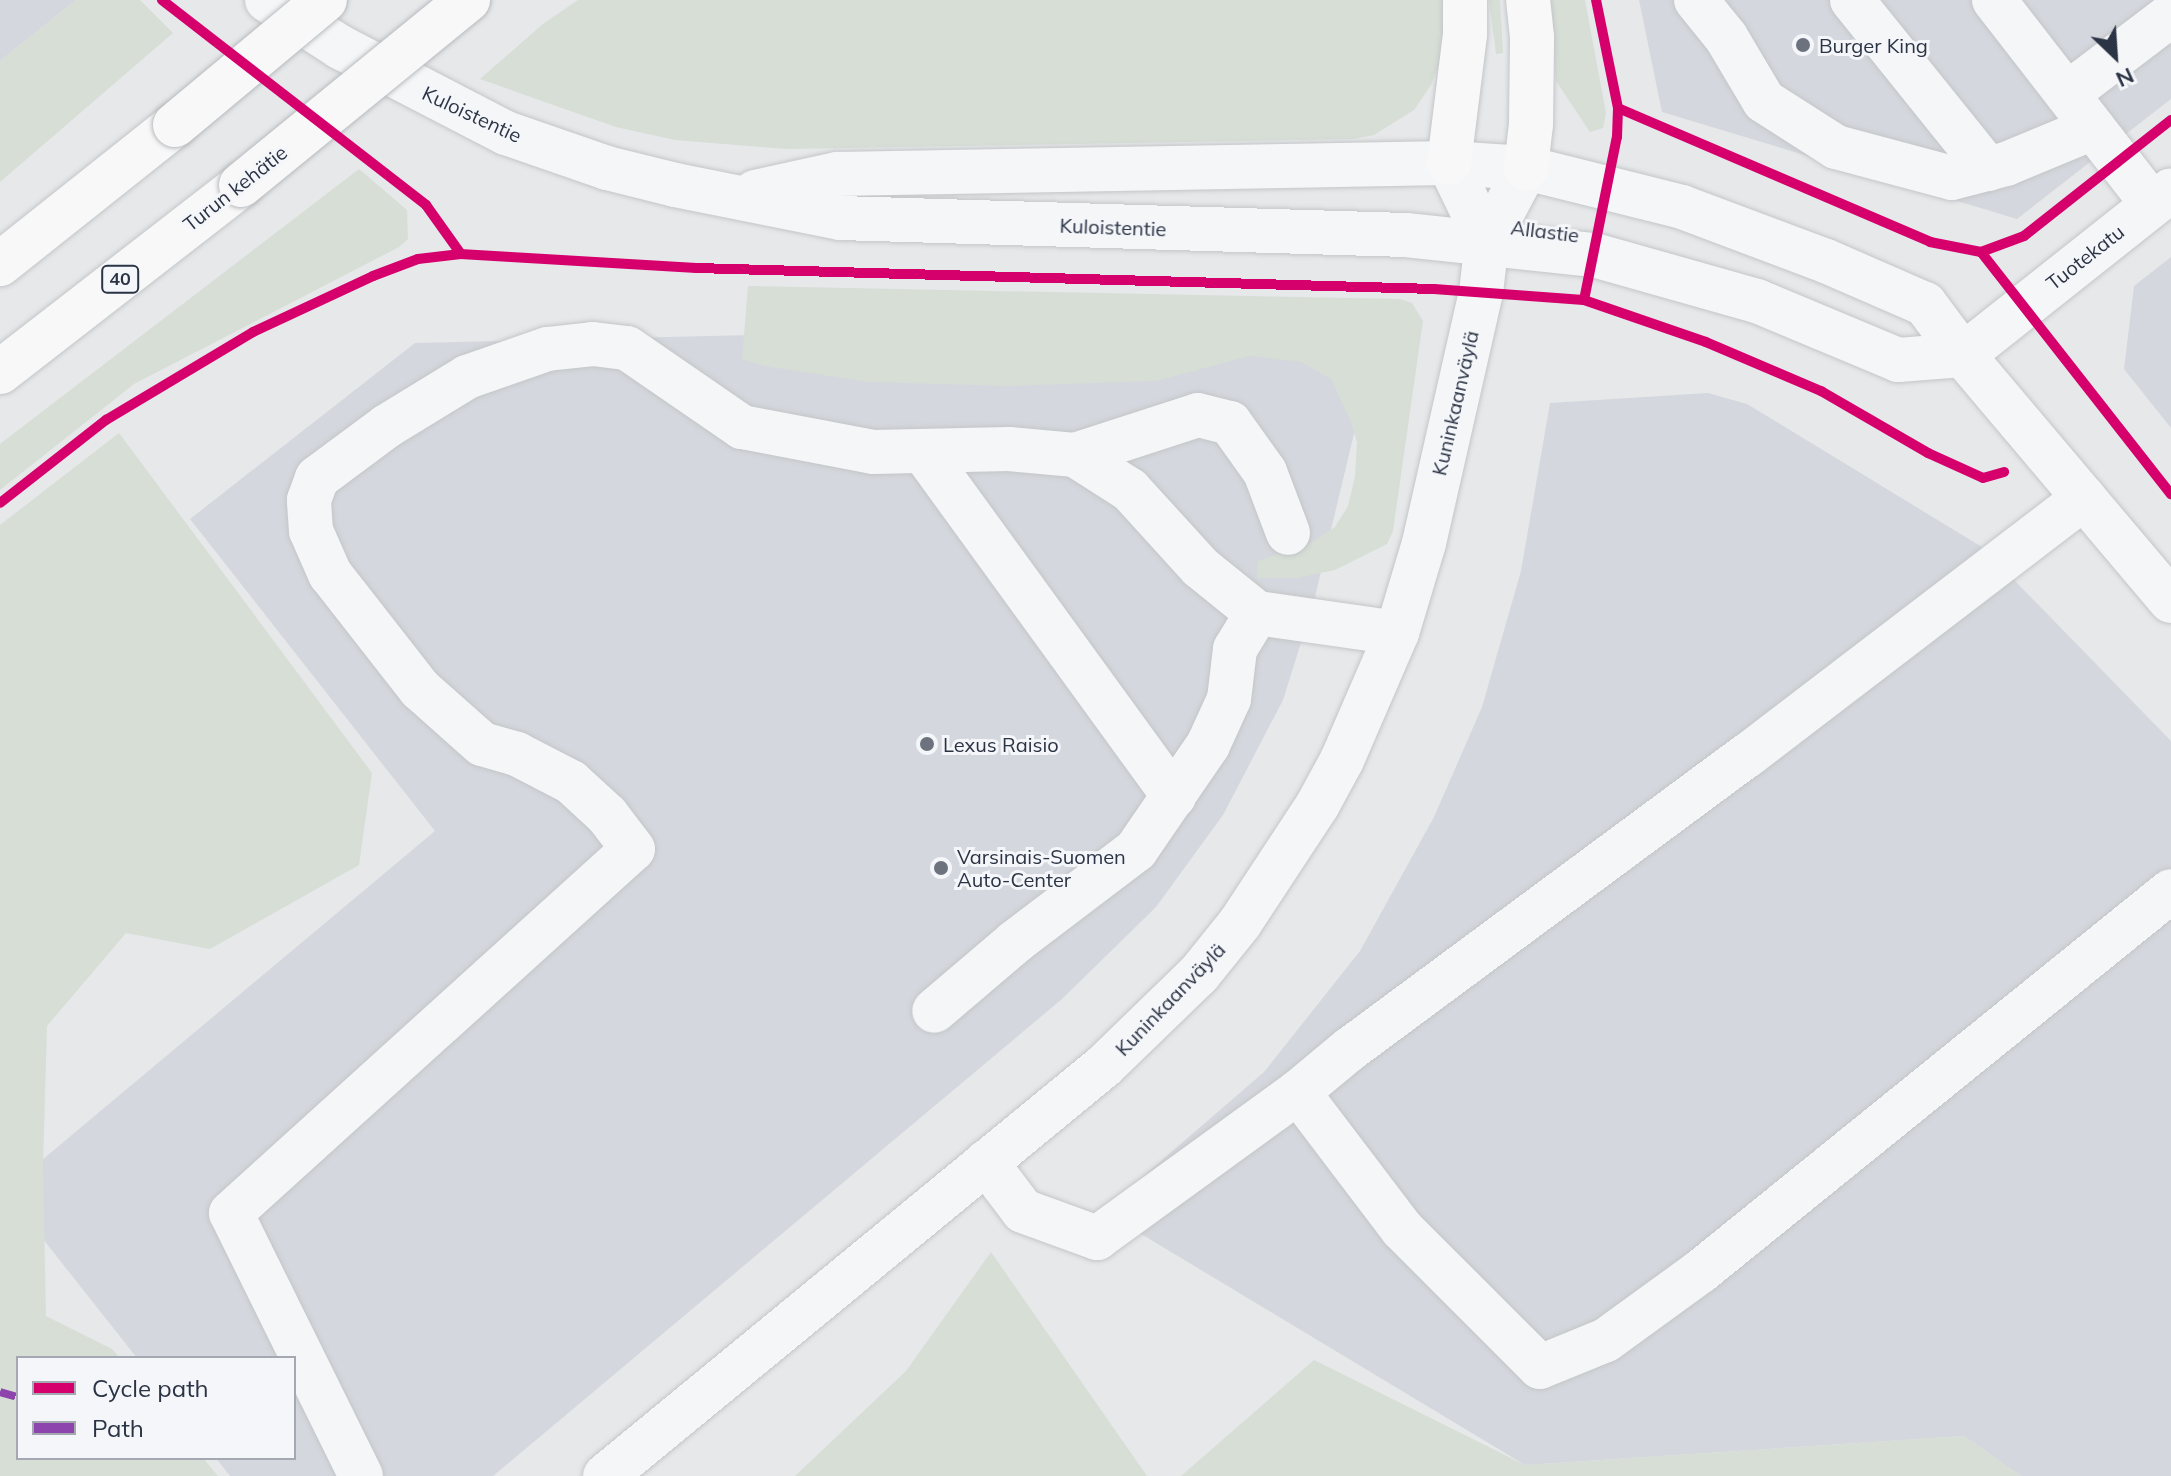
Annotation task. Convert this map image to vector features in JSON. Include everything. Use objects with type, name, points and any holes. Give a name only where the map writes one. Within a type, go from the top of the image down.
[{"type":"highway","points":[[175,125],[278,0]]},
{"type":"highway","points":[[0,264],[175,125],[325,0]]},
{"type":"highway","name":"Turun kehätie","points":[[0,372],[241,185],[468,0]]},
{"type":"highway","points":[[1449,163],[1465,34],[1465,0]]},
{"type":"highway","points":[[1526,168],[1531,124],[1532,37],[1528,0]]},
{"type":"street","name":"Kuloistentie","points":[[267,0],[340,47],[506,133],[607,168],[840,218],[1406,235],[1487,242]]},
{"type":"street","points":[[1696,0],[1726,37],[1764,101],[1836,147],[1952,178],[1988,169],[2093,128]]},
{"type":"street","points":[[1852,0],[1988,169]]},
{"type":"street","points":[[1994,0],[2093,128],[2162,197]]},
{"type":"street","points":[[2067,94],[2171,15]]},
{"type":"street","name":"Kuloistentie","points":[[741,195],[837,174],[1449,163]]},
{"type":"street","points":[[1487,242],[1449,163],[1526,168],[1682,207],[1826,261],[1925,304],[1963,355],[2171,601]]},
{"type":"street","points":[[1487,242],[1526,168]]},
{"type":"street","name":"Tuotekatu","points":[[1963,355],[2162,197]]},
{"type":"street","name":"Allastie","points":[[1487,242],[1594,255],[1692,280],[1757,301],[1898,360],[1963,355]]},
{"type":"street","name":"Kuninkaanväylä","points":[[605,1476],[1153,1022],[1199,974],[1240,923],[1336,771],[1397,633],[1427,528],[1481,292],[1487,242]]},
{"type":"street","points":[[361,1476],[231,1213],[633,849],[607,815],[571,782],[517,754],[482,744],[420,689],[330,574],[311,531],[309,500],[317,478],[387,426],[467,377],[547,349],[593,344],[627,348],[742,427],[873,452],[1009,449],[1075,455],[1198,415],[1230,423],[1265,472],[1288,533]]},
{"type":"street","points":[[923,451],[1174,797]]},
{"type":"street","points":[[1075,455],[1130,490],[1200,567],[1257,613],[1397,633]]},
{"type":"street","points":[[986,1162],[1023,1211],[1097,1238],[1298,1092],[1351,1048],[1746,756],[2084,498]]},
{"type":"street","points":[[934,1011],[1015,942],[1136,850],[1208,745],[1229,699],[1235,649],[1257,613]]},
{"type":"street","points":[[1298,1092],[1402,1229],[1540,1367],[1606,1340],[1701,1271],[2171,891]]},
{"type":"shaded area","points":[[0,0],[76,0],[0,61]]},
{"type":"shaded area","points":[[76,0],[140,0],[173,33],[0,182],[0,61]]},
{"type":"shaded area","points":[[578,0],[1446,0],[1440,62],[1431,85],[1414,110],[1374,135],[1353,139],[786,149],[675,140],[616,127],[480,79],[543,24]]},
{"type":"shaded area","points":[[1489,0],[1500,0],[1503,53],[1496,54]]},
{"type":"shaded area","points":[[1549,0],[1585,0],[1606,113],[1603,128],[1590,132],[1556,81]]},
{"type":"shaded area","points":[[1639,0],[2171,0],[2171,99],[2017,219],[1662,112]]},
{"type":"shaded area","points":[[359,169],[407,210],[408,239],[399,247],[134,384],[0,490],[0,444]]},
{"type":"shaded area","points":[[2171,257],[2171,428],[2124,369],[2134,286]]},
{"type":"shaded area","points":[[748,286],[1400,299],[1412,303],[1423,321],[1393,531],[1387,544],[1335,570],[1297,578],[1257,578],[1258,561],[1310,543],[1335,527],[1348,506],[1355,477],[1357,442],[1331,379],[1301,362],[1250,356],[1156,381],[1010,386],[868,382],[764,366],[742,359]]},
{"type":"shaded area","points":[[1264,323],[1368,375],[1314,601],[1283,700],[1223,815],[1156,907],[1062,999],[493,1476],[230,1476],[218,1460],[296,1460],[296,1356],[135,1356],[5,1191],[435,831],[190,519],[415,343]]},
{"type":"shaded area","points":[[1708,393],[1747,404],[1982,547],[2171,741],[2171,1476],[2021,1476],[1964,1436],[1525,1465],[1103,1211],[1264,1072],[1360,951],[1434,817],[1482,707],[1521,571],[1550,403]]},
{"type":"shaded area","points":[[119,433],[372,773],[359,865],[210,949],[126,933],[47,1026],[43,1166],[46,1316],[112,1349],[118,1356],[16,1356],[16,1460],[205,1460],[218,1476],[0,1476],[0,525]]},
{"type":"shaded area","points":[[991,1252],[1147,1476],[795,1476],[906,1371]]},
{"type":"shaded area","points":[[1314,1360],[1525,1465],[1964,1436],[2021,1476],[1181,1476]]},
{"type":"marked path","points":[[0,1392],[16,1396]]},
{"type":"cycle path","points":[[162,0],[426,205],[461,254]]},
{"type":"cycle path","points":[[1584,300],[1617,137],[1618,108],[1596,0]]},
{"type":"cycle path","points":[[1618,108],[1930,242],[1981,252],[2024,236],[2171,120]]},
{"type":"cycle path","points":[[1981,252],[2171,494]]},
{"type":"cycle path","points":[[0,503],[106,420],[253,332],[373,276],[418,259],[461,254],[696,268],[1434,289],[1584,300],[1706,342],[1821,391],[1928,453],[1983,478],[2004,472]]},
{"type":"place","name":"Burger King","points":[[1803,45]]},
{"type":"place","name":"Lexus Raisio","points":[[927,744]]},
{"type":"place","name":"Varsinais-Suomen Auto-Center","points":[[941,868]]}]
